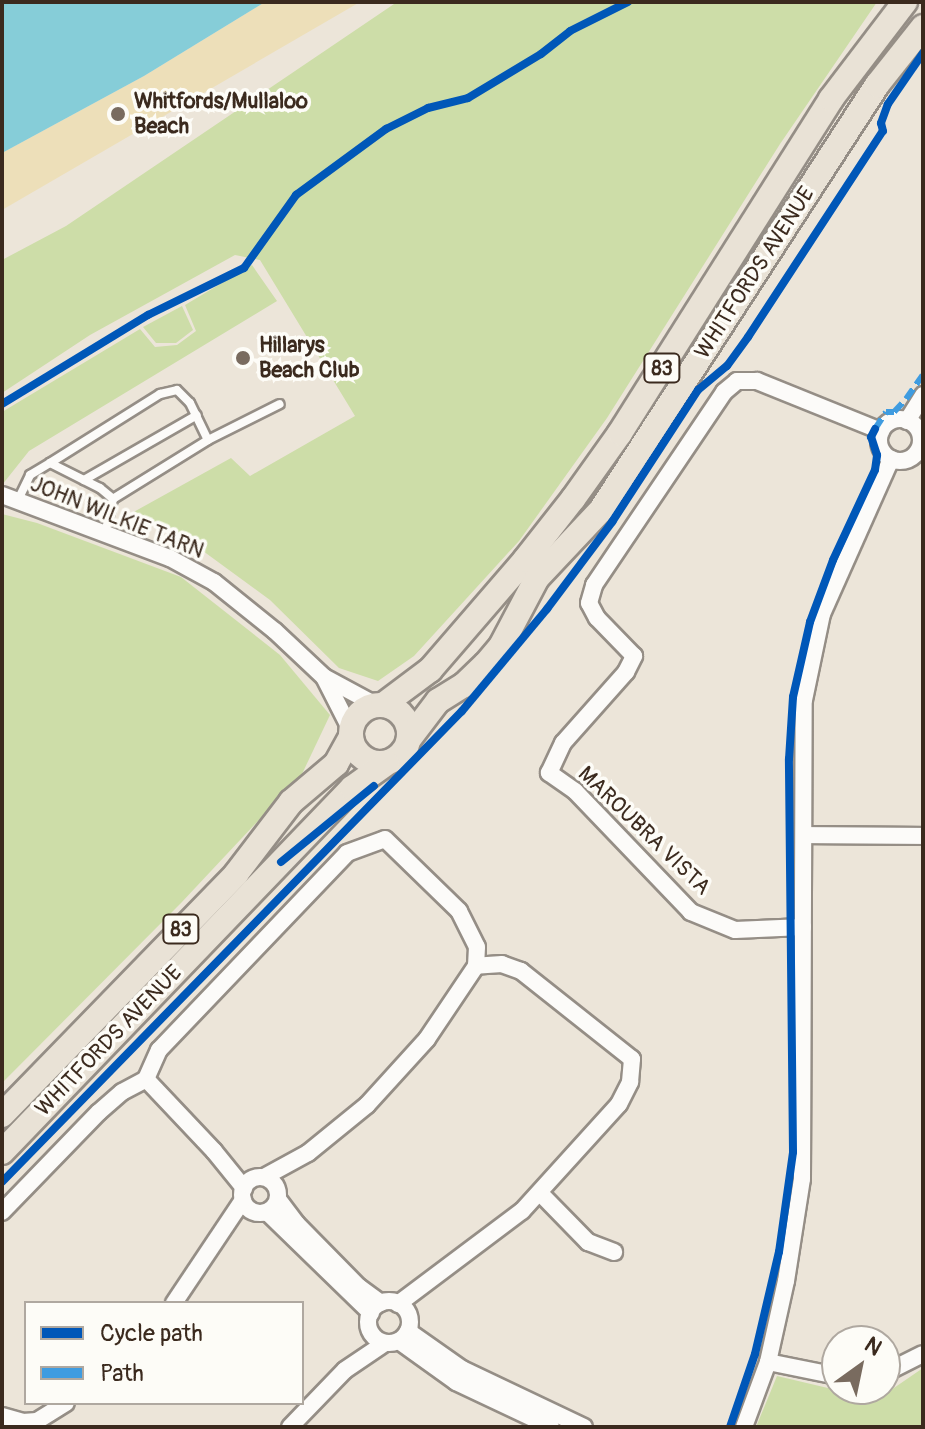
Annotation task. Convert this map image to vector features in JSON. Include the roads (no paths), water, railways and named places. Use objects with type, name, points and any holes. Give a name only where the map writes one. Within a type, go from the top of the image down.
[{"type":"main road","name":"WHITFORDS AVENUE","points":[[380,705],[430,670],[573,499],[620,433],[846,77],[905,2]]},
{"type":"main road","name":"WHITFORDS AVENUE","points":[[409,739],[438,701],[464,685],[486,664],[501,646],[537,578],[601,510],[877,85],[923,27]]},
{"type":"main road","name":"83","points":[[351,733],[360,713],[380,705]]},
{"type":"main road","points":[[380,705],[401,713],[407,721],[409,739]]},
{"type":"main road","name":"WHITFORDS AVENUE","points":[[2,1115],[236,874],[291,802],[336,764],[351,733]]},
{"type":"main road","points":[[351,733],[354,746],[367,760],[387,763]]},
{"type":"main road","name":"83","points":[[387,763],[402,754],[409,739]]},
{"type":"main road","name":"WHITFORDS AVENUE","points":[[2,1152],[352,788],[387,763]]},
{"type":"street","name":"MAROUBRA VISTA","points":[[803,927],[735,930],[691,912],[575,791],[549,773],[563,743],[626,672],[634,656],[597,618],[589,603],[594,585],[724,392],[737,381],[757,381],[881,431]]},
{"type":"street","points":[[907,421],[923,395]]},
{"type":"street","points":[[891,421],[907,421],[918,430],[920,446],[905,460],[891,459],[881,448],[881,431],[891,421]]},
{"type":"street","points":[[744,1427],[768,1362],[786,1281],[802,1179],[804,700],[822,614],[891,459]]},
{"type":"street","name":"JOHN WILKIE TARN","points":[[10,498],[170,558],[214,582],[275,631],[324,677],[380,705]]},
{"type":"street","name":"JOHN WILKIE TARN","points":[[324,677],[351,733]]},
{"type":"street","points":[[804,835],[923,836]]},
{"type":"street","points":[[2,1212],[99,1112],[122,1092],[146,1079],[159,1050],[347,853],[385,839],[459,911],[477,947],[476,966],[427,1039],[405,1064],[347,1124],[260,1194],[215,1245],[175,1301]]},
{"type":"street","points":[[290,1427],[430,1282],[540,1193],[619,1104],[630,1082],[632,1059],[521,971],[502,964],[476,966]]},
{"type":"street","points":[[146,1079],[214,1151],[390,1323],[456,1382],[551,1427]]},
{"type":"street","points":[[540,1193],[588,1242],[614,1252]]},
{"type":"street","points":[[390,1323],[462,1369],[584,1427]]},
{"type":"street","points":[[901,1365],[923,1354]]},
{"type":"street","points":[[768,1362],[821,1373]]},
{"type":"street","points":[[2,1416],[24,1425],[48,1416],[63,1405]]},
{"type":"lane","points":[[10,498],[30,475],[160,394],[177,390],[197,415],[208,440]]},
{"type":"lane","points":[[105,533],[113,499],[208,440],[280,404]]},
{"type":"lane","points":[[84,480],[197,415]]},
{"type":"lane","points":[[50,463],[113,499]]},
{"type":"water","points":[[2,2],[265,2],[144,76],[2,153]]},
{"type":"place","name":"Whitfords/Mullaloo Beach","points":[[118,114]]},
{"type":"place","name":"Hillarys Beach Club","points":[[243,358]]}]
